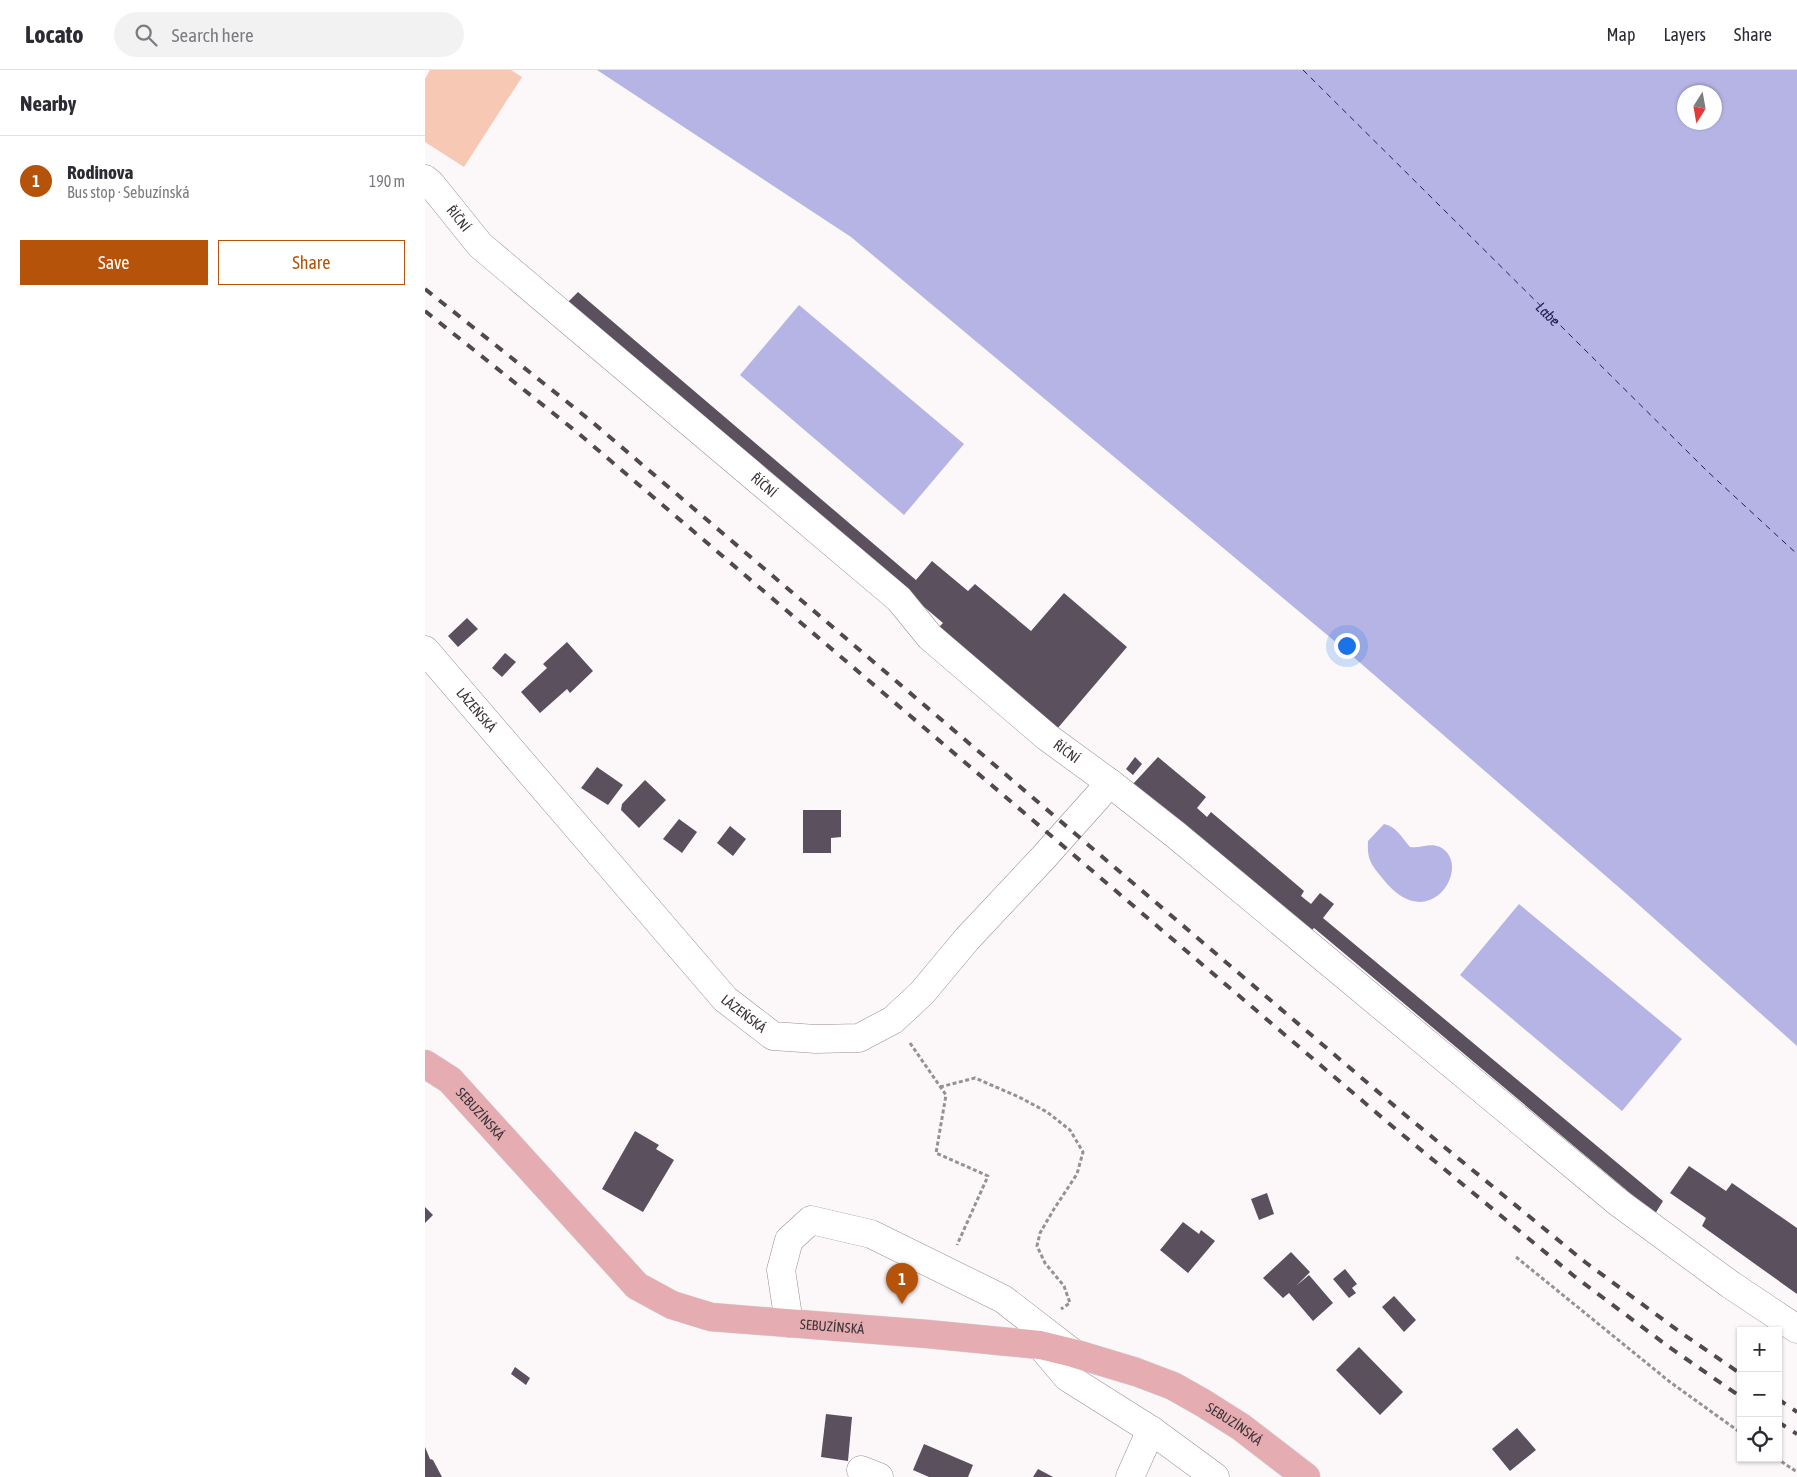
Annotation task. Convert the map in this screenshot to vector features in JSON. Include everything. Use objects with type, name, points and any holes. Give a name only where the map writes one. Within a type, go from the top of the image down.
[{"type":"main road","name":"SEBUZÍNSKÁ","points":[[425,1064],[450,1080],[637,1286],[671,1305],[711,1317],[927,1334],[1038,1334],[1073,1353],[1136,1372],[1173,1386],[1241,1427],[1305,1477]]},
{"type":"street","name":"ŘÍČNÍ","points":[[425,179],[480,245],[899,599],[930,637],[1047,737],[1110,783],[1175,835],[1619,1203],[1731,1285],[1797,1329]]},
{"type":"street","name":"LÁZEŇSKÁ","points":[[425,651],[725,999],[773,1036],[816,1039],[859,1038],[893,1020],[922,993],[967,940],[1110,783]]},
{"type":"street","points":[[789,1323],[781,1270],[789,1240],[811,1220],[871,1234],[1003,1299],[1038,1334],[1067,1377],[1151,1430],[1215,1477]]},
{"type":"street","points":[[1130,1477],[1151,1430]]},
{"type":"path","points":[[893,1020],[946,1095],[937,1152],[988,1176],[946,1270]]},
{"type":"path","points":[[940,1087],[975,1078],[1019,1097],[1047,1112],[1071,1130],[1083,1152],[1077,1174],[1053,1209],[1040,1233],[1037,1246],[1045,1263],[1064,1286],[1070,1303],[1038,1334]]},
{"type":"path","points":[[1516,1256],[1670,1382],[1737,1430]]},
{"type":"path","points":[[1782,1462],[1797,1472]]},
{"type":"shaded area","points":[[430,70],[511,70],[522,77],[464,167],[425,142],[425,79]]},
{"type":"water","name":"Labe","points":[[597,70],[1797,70],[1797,1046],[1630,897],[1350,654],[851,237]]},
{"type":"water","points":[[799,305],[964,444],[904,515],[740,375]]},
{"type":"water","points":[[1384,824],[1395,830],[1410,847],[1436,846],[1440,847],[1449,856],[1452,868],[1449,880],[1442,892],[1431,900],[1417,902],[1400,896],[1383,879],[1371,862],[1368,853],[1368,841]]},
{"type":"water","points":[[1519,904],[1682,1039],[1622,1111],[1460,975]]},
{"type":"building","points":[[578,292],[916,580],[932,561],[968,591],[975,584],[1031,631],[1064,593],[1127,647],[1057,729],[938,628],[943,623],[567,303]]},
{"type":"building","points":[[467,618],[478,629],[458,647],[448,636]]},
{"type":"building","points":[[567,642],[593,671],[570,693],[567,689],[540,713],[521,692],[547,668],[543,664]]},
{"type":"building","points":[[505,653],[516,662],[502,677],[492,668]]},
{"type":"building","points":[[1135,757],[1142,764],[1133,775],[1126,769]]},
{"type":"building","points":[[1158,757],[1206,797],[1197,808],[1207,817],[1211,812],[1304,891],[1301,896],[1311,904],[1320,893],[1334,904],[1323,918],[1663,1201],[1655,1214],[1314,928],[1311,931],[1133,784]]},
{"type":"building","points":[[597,767],[623,785],[608,805],[581,788]]},
{"type":"building","points":[[645,780],[666,800],[639,828],[621,810],[622,804]]},
{"type":"building","points":[[803,810],[841,810],[841,837],[831,838],[831,853],[803,853]]},
{"type":"building","points":[[679,819],[697,832],[682,853],[663,839]]},
{"type":"building","points":[[730,826],[746,839],[733,856],[717,843]]},
{"type":"building","points":[[635,1131],[659,1145],[656,1149],[674,1160],[643,1212],[602,1189]]},
{"type":"building","points":[[1689,1166],[1726,1191],[1732,1183],[1797,1228],[1797,1294],[1702,1226],[1706,1218],[1670,1193]]},
{"type":"building","points":[[1267,1193],[1274,1214],[1259,1220],[1251,1199]]},
{"type":"building","points":[[425,1207],[433,1215],[425,1223]]},
{"type":"building","points":[[1183,1222],[1199,1234],[1201,1230],[1215,1241],[1188,1273],[1160,1250]]},
{"type":"building","points":[[1291,1252],[1310,1272],[1296,1286],[1309,1275],[1333,1303],[1313,1321],[1289,1293],[1283,1298],[1263,1278]]},
{"type":"building","points":[[1345,1269],[1357,1284],[1352,1288],[1356,1293],[1349,1298],[1333,1279]]},
{"type":"building","points":[[1394,1296],[1416,1320],[1404,1332],[1382,1307]]},
{"type":"building","points":[[1359,1347],[1403,1392],[1380,1415],[1336,1370]]},
{"type":"building","points":[[515,1367],[530,1378],[526,1385],[511,1374]]},
{"type":"building","points":[[826,1414],[852,1417],[848,1461],[821,1457]]},
{"type":"building","points":[[1517,1428],[1536,1450],[1510,1471],[1492,1449]]},
{"type":"building","points":[[924,1444],[973,1465],[968,1477],[929,1477],[913,1470]]},
{"type":"building","points":[[425,1447],[430,1459],[433,1460],[442,1477],[425,1477]]},
{"type":"building","points":[[1038,1469],[1053,1477],[1033,1477]]},
{"type":"ferry route","points":[[1303,70],[1707,471],[1797,554]]},
{"type":"railway","points":[[425,289],[591,421],[1404,1114],[1585,1262],[1738,1372]]},
{"type":"railway","points":[[425,311],[578,433],[1392,1126],[1574,1276],[1669,1347],[1737,1394]]},
{"type":"railway","points":[[1782,1402],[1797,1412]]},
{"type":"railway","points":[[1782,1425],[1797,1434]]},
{"type":"place","name":"Rodinova","points":[[902,1304]]}]
